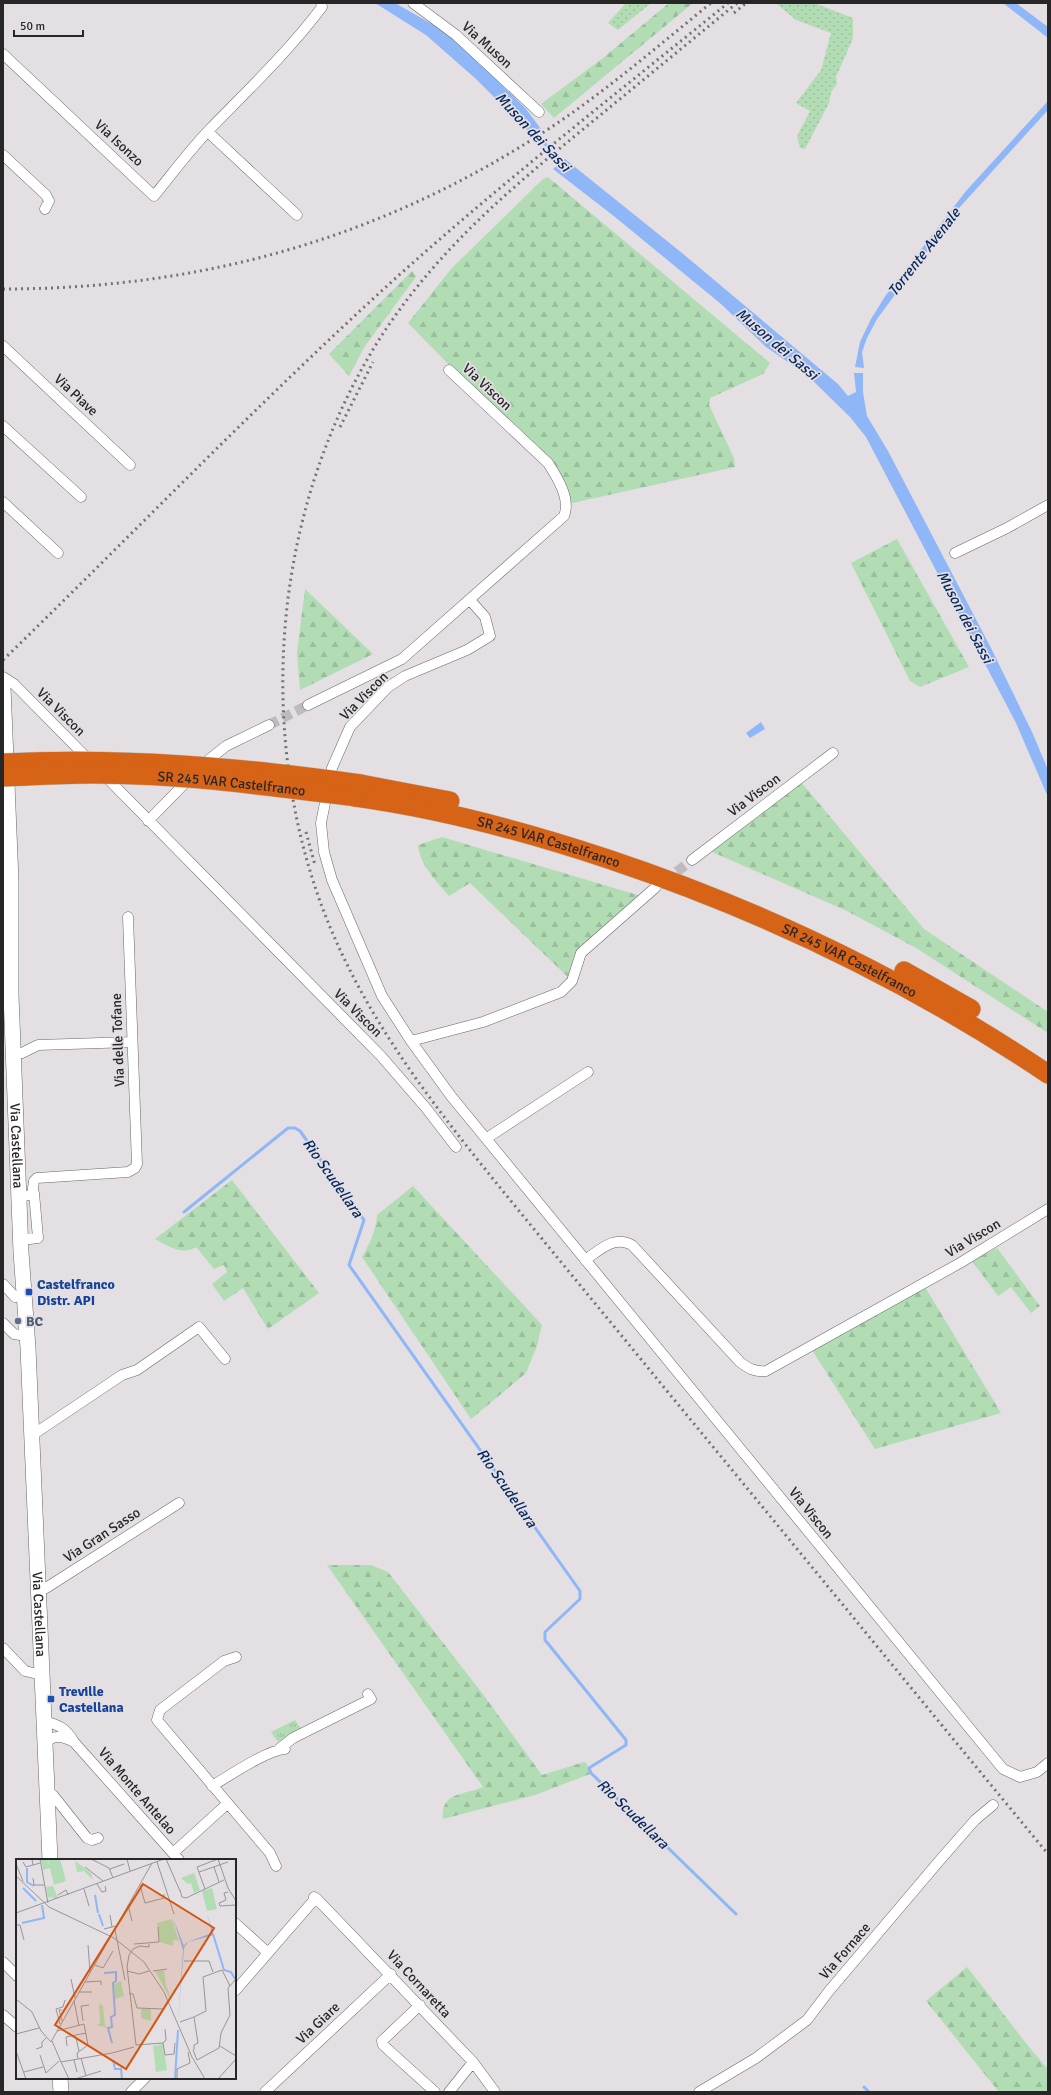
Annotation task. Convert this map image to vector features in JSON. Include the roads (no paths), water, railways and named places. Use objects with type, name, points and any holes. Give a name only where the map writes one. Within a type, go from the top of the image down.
[{"type":"highway","name":"SR 245 VAR Castelfranco","points":[[3,763],[57,760],[178,763],[271,771],[358,790],[535,835],[676,882],[725,901],[825,945],[894,980],[950,1012],[1048,1074]]},
{"type":"highway","name":"SR 245 VAR Castelfranco","points":[[3,777],[95,774],[422,795],[540,823],[668,866],[750,898],[822,930],[918,978],[976,1012],[1048,1058]]},
{"type":"street","name":"Via Isonzo","points":[[3,54],[154,196],[208,132],[264,75],[295,40],[322,7],[321,3]]},
{"type":"street","name":"Via Muson","points":[[413,3],[456,35],[539,112]]},
{"type":"street","points":[[208,132],[297,215]]},
{"type":"street","points":[[3,155],[46,194],[49,201],[45,209]]},
{"type":"street","name":"Via Piave","points":[[3,346],[130,465]]},
{"type":"street","name":"Via Viscon","points":[[308,706],[402,659],[564,516],[567,510],[558,479],[548,463],[449,370]]},
{"type":"street","points":[[3,426],[81,497]]},
{"type":"street","points":[[3,502],[58,552]]},
{"type":"street","points":[[955,553],[1007,528],[1048,505]]},
{"type":"street","name":"Via Viscon","points":[[470,600],[485,617],[490,636],[467,650],[405,676],[388,687],[350,727],[332,768],[323,808],[321,837],[332,880],[382,996],[451,1096],[1003,1769],[1020,1776],[1037,1772],[1048,1763]]},
{"type":"street","name":"Via Viscon","points":[[3,677],[14,684],[405,1082],[456,1147]]},
{"type":"street","name":"Via Castellana","points":[[3,687],[7,901],[13,1053],[27,1195],[21,1240],[39,1589],[50,1859]]},
{"type":"street","points":[[148,821],[208,759],[226,746],[269,725]]},
{"type":"street","name":"Via Viscon","points":[[692,860],[833,753]]},
{"type":"street","points":[[412,1041],[483,1022],[561,992],[570,984],[581,953],[656,887]]},
{"type":"street","name":"Via delle Tofane","points":[[27,1195],[37,1178],[128,1172],[135,1168],[138,1161],[128,917]]},
{"type":"street","points":[[13,1053],[22,1052],[38,1045],[132,1042]]},
{"type":"street","points":[[487,1138],[588,1072]]},
{"type":"street","name":"Via Viscon","points":[[585,1260],[606,1245],[616,1241],[624,1241],[632,1245],[740,1362],[749,1369],[757,1372],[766,1371],[777,1367],[960,1263],[1048,1209]]},
{"type":"street","points":[[3,1284],[15,1297],[24,1296]]},
{"type":"street","points":[[3,1324],[14,1334],[27,1336]]},
{"type":"street","points":[[30,1436],[122,1375],[137,1370],[200,1327],[225,1359]]},
{"type":"street","name":"Via Gran Sasso","points":[[39,1589],[46,1588],[178,1503]]},
{"type":"street","points":[[3,1648],[25,1671],[42,1675]]},
{"type":"street","points":[[236,1657],[224,1661],[160,1710],[157,1714],[157,1720],[270,1853],[276,1866]]},
{"type":"street","points":[[212,1786],[283,1749],[293,1738],[371,1699],[368,1694]]},
{"type":"street","name":"Via Monte Antelao","points":[[44,1721],[64,1728],[74,1742],[176,1857]]},
{"type":"street","points":[[45,1744],[48,1740],[57,1737],[74,1742]]},
{"type":"street","points":[[48,1793],[87,1838],[92,1840],[98,1838]]},
{"type":"street","points":[[176,1857],[227,1804]]},
{"type":"street","name":"Via Fornace","points":[[699,2092],[756,2058],[807,2020],[829,1991],[940,1860],[975,1820],[993,1805]]},
{"type":"street","name":"Via Cornaretta","points":[[267,1952],[314,1900],[314,1897],[391,1974],[473,2062],[495,2092]]},
{"type":"street","points":[[236,1924],[267,1952],[258,1965],[236,1989]]},
{"type":"street","points":[[3,1962],[16,1975]]},
{"type":"street","name":"Via Giare","points":[[265,2092],[391,1974]]},
{"type":"street","points":[[420,2005],[382,2041],[383,2044],[435,2092]]},
{"type":"street","points":[[3,2015],[16,2026]]},
{"type":"street","points":[[449,2092],[473,2062]]},
{"type":"street","points":[[60,2079],[61,2092]]},
{"type":"street","points":[[131,2092],[144,2079]]},
{"type":"water","points":[[375,3],[395,3],[439,28],[468,51],[526,109],[541,129],[532,135],[476,79],[426,35]]},
{"type":"water","points":[[1003,3],[1016,3],[1048,27],[1048,38]]},
{"type":"water","name":"Torrente Avenale","points":[[1048,101],[1048,110],[959,208],[877,319],[867,338],[862,352],[864,368],[855,367],[860,342],[871,319],[886,295],[966,191]]},
{"type":"water","points":[[565,159],[682,253],[838,384],[848,396],[856,392],[854,373],[863,373],[863,392],[867,416],[888,451],[991,648],[1033,734],[1048,770],[1048,797],[1016,723],[866,437],[850,417],[807,375],[766,347],[721,304],[615,217],[553,169]]},
{"type":"water","points":[[761,722],[765,729],[750,738],[746,733]]},
{"type":"waterway","name":"Muson dei Sassi","points":[[533,130],[564,165]]},
{"type":"waterway","name":"Rio Scudellara","points":[[184,1212],[288,1128],[295,1128],[300,1131],[364,1220],[349,1265],[580,1591],[580,1599],[545,1632],[545,1640],[626,1740],[626,1745],[589,1768],[591,1773],[736,1914]]},
{"type":"waterway","name":"Rio Scudellara","points":[[864,2087],[869,2092]]},
{"type":"tunnel","points":[[269,725],[308,705]]},
{"type":"tunnel","points":[[665,881],[692,860]]},
{"type":"railway","points":[[3,289],[77,287],[149,279],[219,267],[288,250],[356,227],[422,200],[487,166],[550,128],[612,84],[711,3]]},
{"type":"railway","points":[[3,660],[297,370],[398,276],[520,172],[728,3]]},
{"type":"railway","points":[[737,3],[559,149],[504,196],[479,220],[430,271],[386,329],[366,361],[333,428],[320,462],[299,534],[292,570],[287,607],[283,696],[285,740],[290,784],[310,871],[324,913],[358,986],[376,1017],[415,1077],[457,1134],[502,1190],[1048,1854]]},
{"type":"railway","points":[[734,13],[746,3]]},
{"type":"railway","points":[[340,427],[373,362]]},
{"type":"railway","points":[[306,832],[315,865]]},
{"type":"place","name":"Castelfranco Distr. API","points":[[29,1292]]},
{"type":"place","name":"BC","points":[[18,1321]]},
{"type":"place","name":"Treville Castellana","points":[[51,1699]]}]
